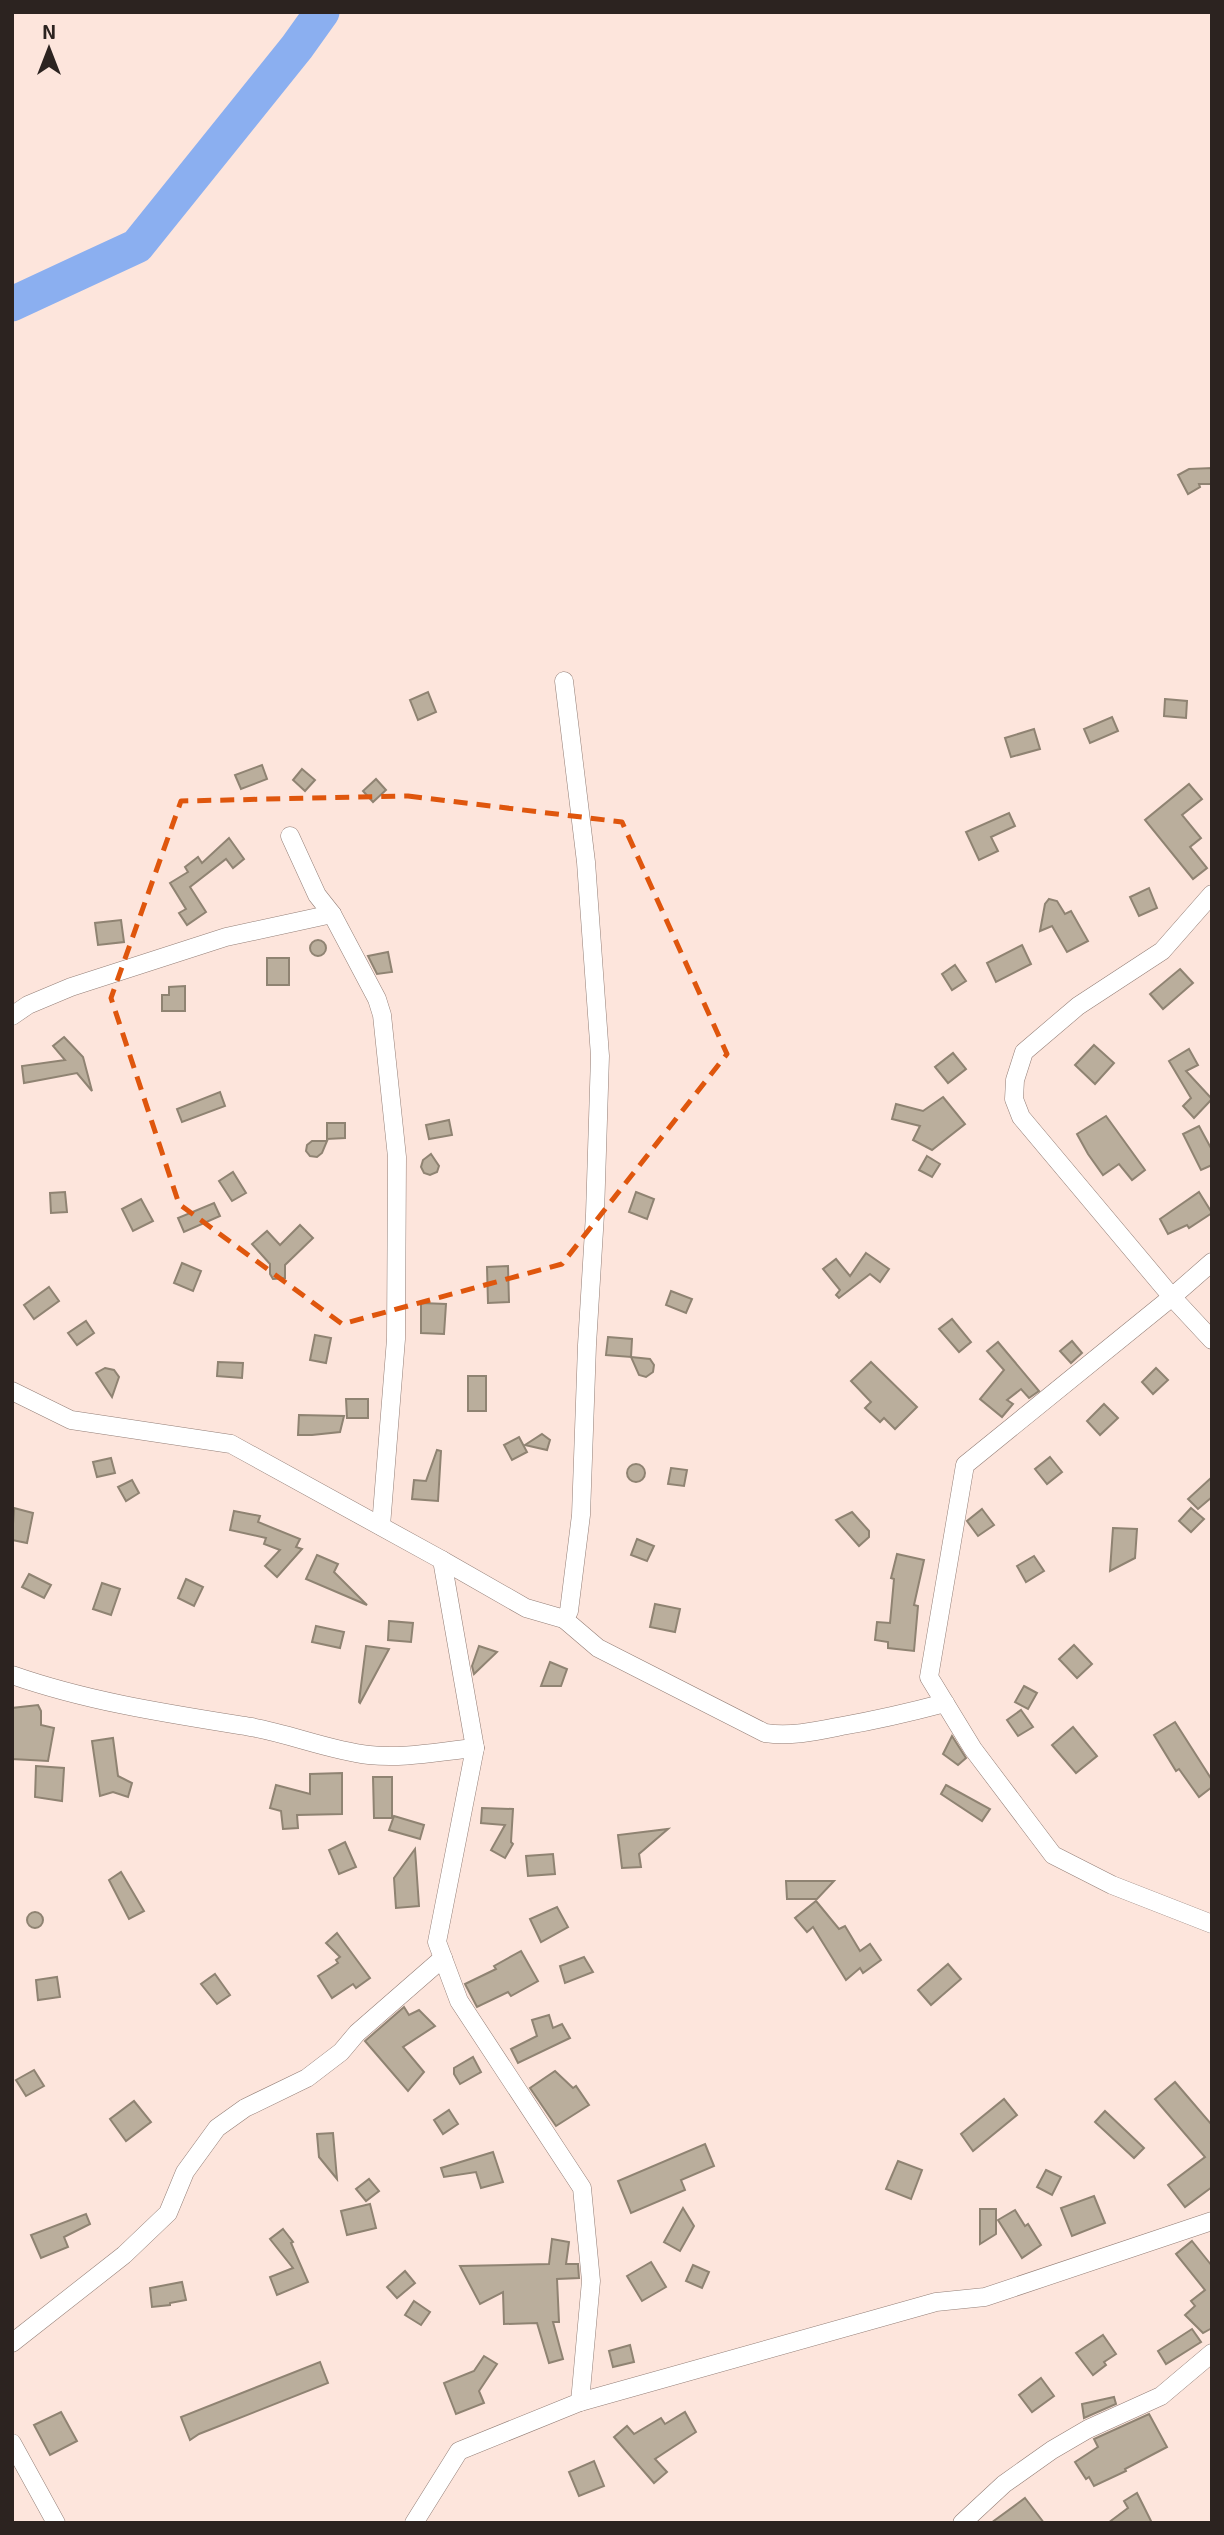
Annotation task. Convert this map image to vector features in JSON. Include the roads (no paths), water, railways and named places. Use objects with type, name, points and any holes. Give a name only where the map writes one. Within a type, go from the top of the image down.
[{"type":"street","points":[[564,681],[586,862],[600,1056],[581,1514],[569,1611],[564,1619]]},
{"type":"street","points":[[290,836],[317,895],[332,914],[377,999],[382,1015],[397,1157],[396,1339],[381,1526]]},
{"type":"street","points":[[1212,894],[1161,951],[1078,1006],[1024,1052],[1015,1080],[1014,1099],[1021,1117],[1172,1297],[1212,1340]]},
{"type":"street","points":[[12,1016],[28,1005],[71,987],[215,941],[332,914]]},
{"type":"street","points":[[1212,1262],[965,1465],[929,1677],[973,1749],[1054,1855],[1112,1885],[1212,1924]]},
{"type":"street","points":[[12,1391],[71,1420],[231,1444],[526,1608],[564,1619],[598,1648],[765,1733],[804,1733],[886,1718],[946,1703]]},
{"type":"street","points":[[442,1560],[475,1748],[437,1941],[459,2001],[582,2188],[592,2281],[580,2402]]},
{"type":"street","points":[[12,1675],[86,1697],[278,1732],[323,1747],[371,1755],[398,1756],[475,1748]]},
{"type":"street","points":[[12,2343],[124,2255],[168,2213],[186,2172],[217,2127],[245,2108],[307,2078],[341,2052],[357,2033],[443,1958]]},
{"type":"street","points":[[422,2519],[459,2451],[580,2402],[936,2302],[985,2297],[1212,2221]]},
{"type":"street","points":[[962,2523],[1004,2484],[1052,2450],[1088,2429],[1161,2396],[1212,2353]]},
{"type":"street","points":[[12,2443],[56,2523]]},
{"type":"waterway","points":[[12,304],[137,246],[322,12]]}]
